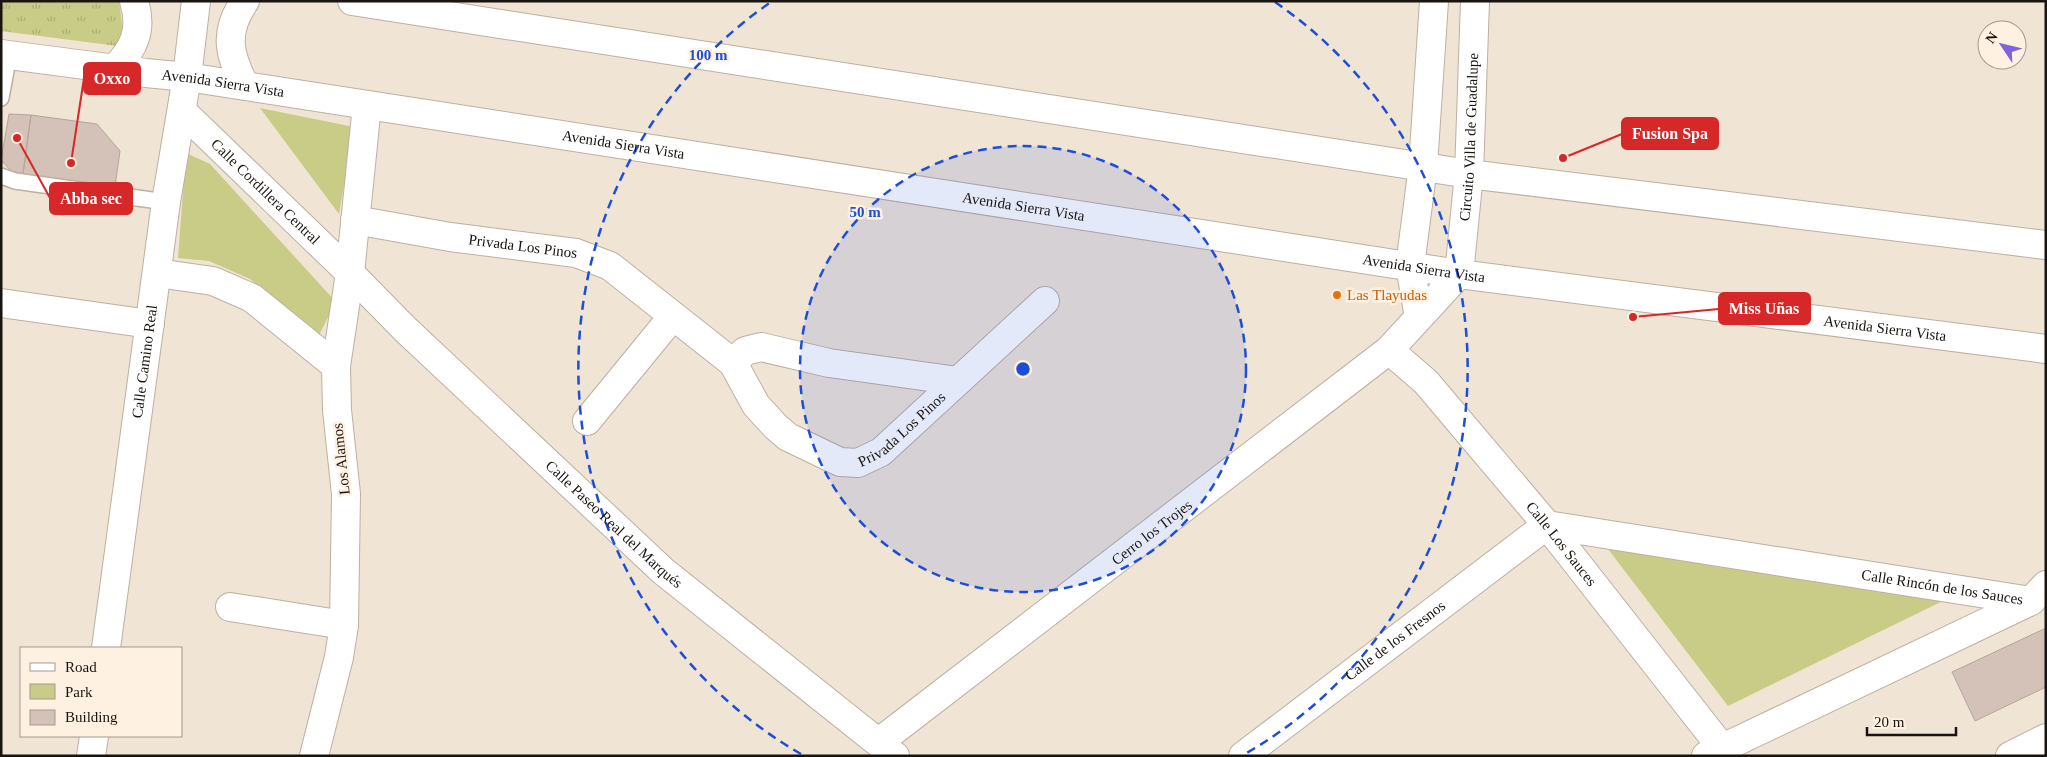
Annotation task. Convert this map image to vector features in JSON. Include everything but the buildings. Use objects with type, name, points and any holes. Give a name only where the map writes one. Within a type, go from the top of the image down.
[{"type":"street","points":[[114,69],[128,55],[136,36],[136,9],[134,1]]},
{"type":"street","points":[[146,73],[154,1]]},
{"type":"street","points":[[187,76],[196,1]]},
{"type":"street","points":[[245,1],[232,25],[229,44],[235,67],[245,86]]},
{"type":"street","points":[[352,1],[1469,174],[2046,245]]},
{"type":"street","points":[[1419,317],[1410,266],[1422,166],[1434,1]]},
{"type":"street","name":"Circuito Villa de Guadalupe","points":[[1459,274],[1469,174],[1475,1]]},
{"type":"street","name":"Avenida Sierra Vista","points":[[5,54],[146,73],[187,76],[1459,274],[2046,349]]},
{"type":"street","name":"Calle Camino Real","points":[[106,647],[166,202],[187,76]]},
{"type":"street","name":"Los Alamos","points":[[314,756],[344,625],[346,494],[336,410],[336,366],[350,273],[367,105]]},
{"type":"street","name":"Calle Cordillera Central","points":[[182,111],[350,273]]},
{"type":"street","name":"Privada Los Pinos","points":[[355,220],[450,237],[576,253],[610,266],[733,363],[756,405],[775,426],[788,437],[840,462],[858,463],[881,452],[1045,301]]},
{"type":"street","points":[[157,273],[213,281],[252,298],[336,366]]},
{"type":"street","name":"Calle Paseo Real del Marqués","points":[[350,273],[405,328],[663,571],[887,749]]},
{"type":"street","name":"Cerro los Trojes","points":[[887,749],[1389,350],[1459,274]]},
{"type":"street","points":[[1,303],[150,324]]},
{"type":"street","points":[[587,421],[673,316]]},
{"type":"street","name":"Privada Los Pinos","points":[[733,363],[745,351],[761,347],[829,363],[958,381]]},
{"type":"street","name":"Calle Los Sauces","points":[[1389,350],[1426,382],[1547,525],[1714,752]]},
{"type":"street","name":"Calle Rincón de los Sauces","points":[[1547,525],[2038,593]]},
{"type":"street","name":"Calle de los Fresnos","points":[[1243,756],[1547,525]]},
{"type":"street","name":"Calle Rincón de los Sauces","points":[[1714,752],[2038,593]]},
{"type":"street","points":[[230,607],[344,625]]},
{"type":"street","points":[[91,756],[94,737]]},
{"type":"street","points":[[2010,756],[2046,738]]},
{"type":"lane","points":[[1,98],[5,54]]},
{"type":"lane","points":[[1,176],[15,182],[166,202]]},
{"type":"green space","points":[[1,1],[119,1],[125,47],[1,31]]},
{"type":"green space","points":[[260,108],[354,127],[339,214]]},
{"type":"green space","points":[[186,153],[210,164],[336,302],[319,335],[250,279],[209,261],[178,258]]},
{"type":"green space","points":[[1608,549],[1953,596],[1728,706]]},
{"type":"place","name":"Abba sec","points":[[17,138]]},
{"type":"place","name":"Fusion Spa","points":[[1563,158]]},
{"type":"place","name":"Oxxo","points":[[71,163]]},
{"type":"place","name":"Las Tlayudas","points":[[1337,295]]},
{"type":"place","name":"Miss Uñas","points":[[1633,317]]}]
